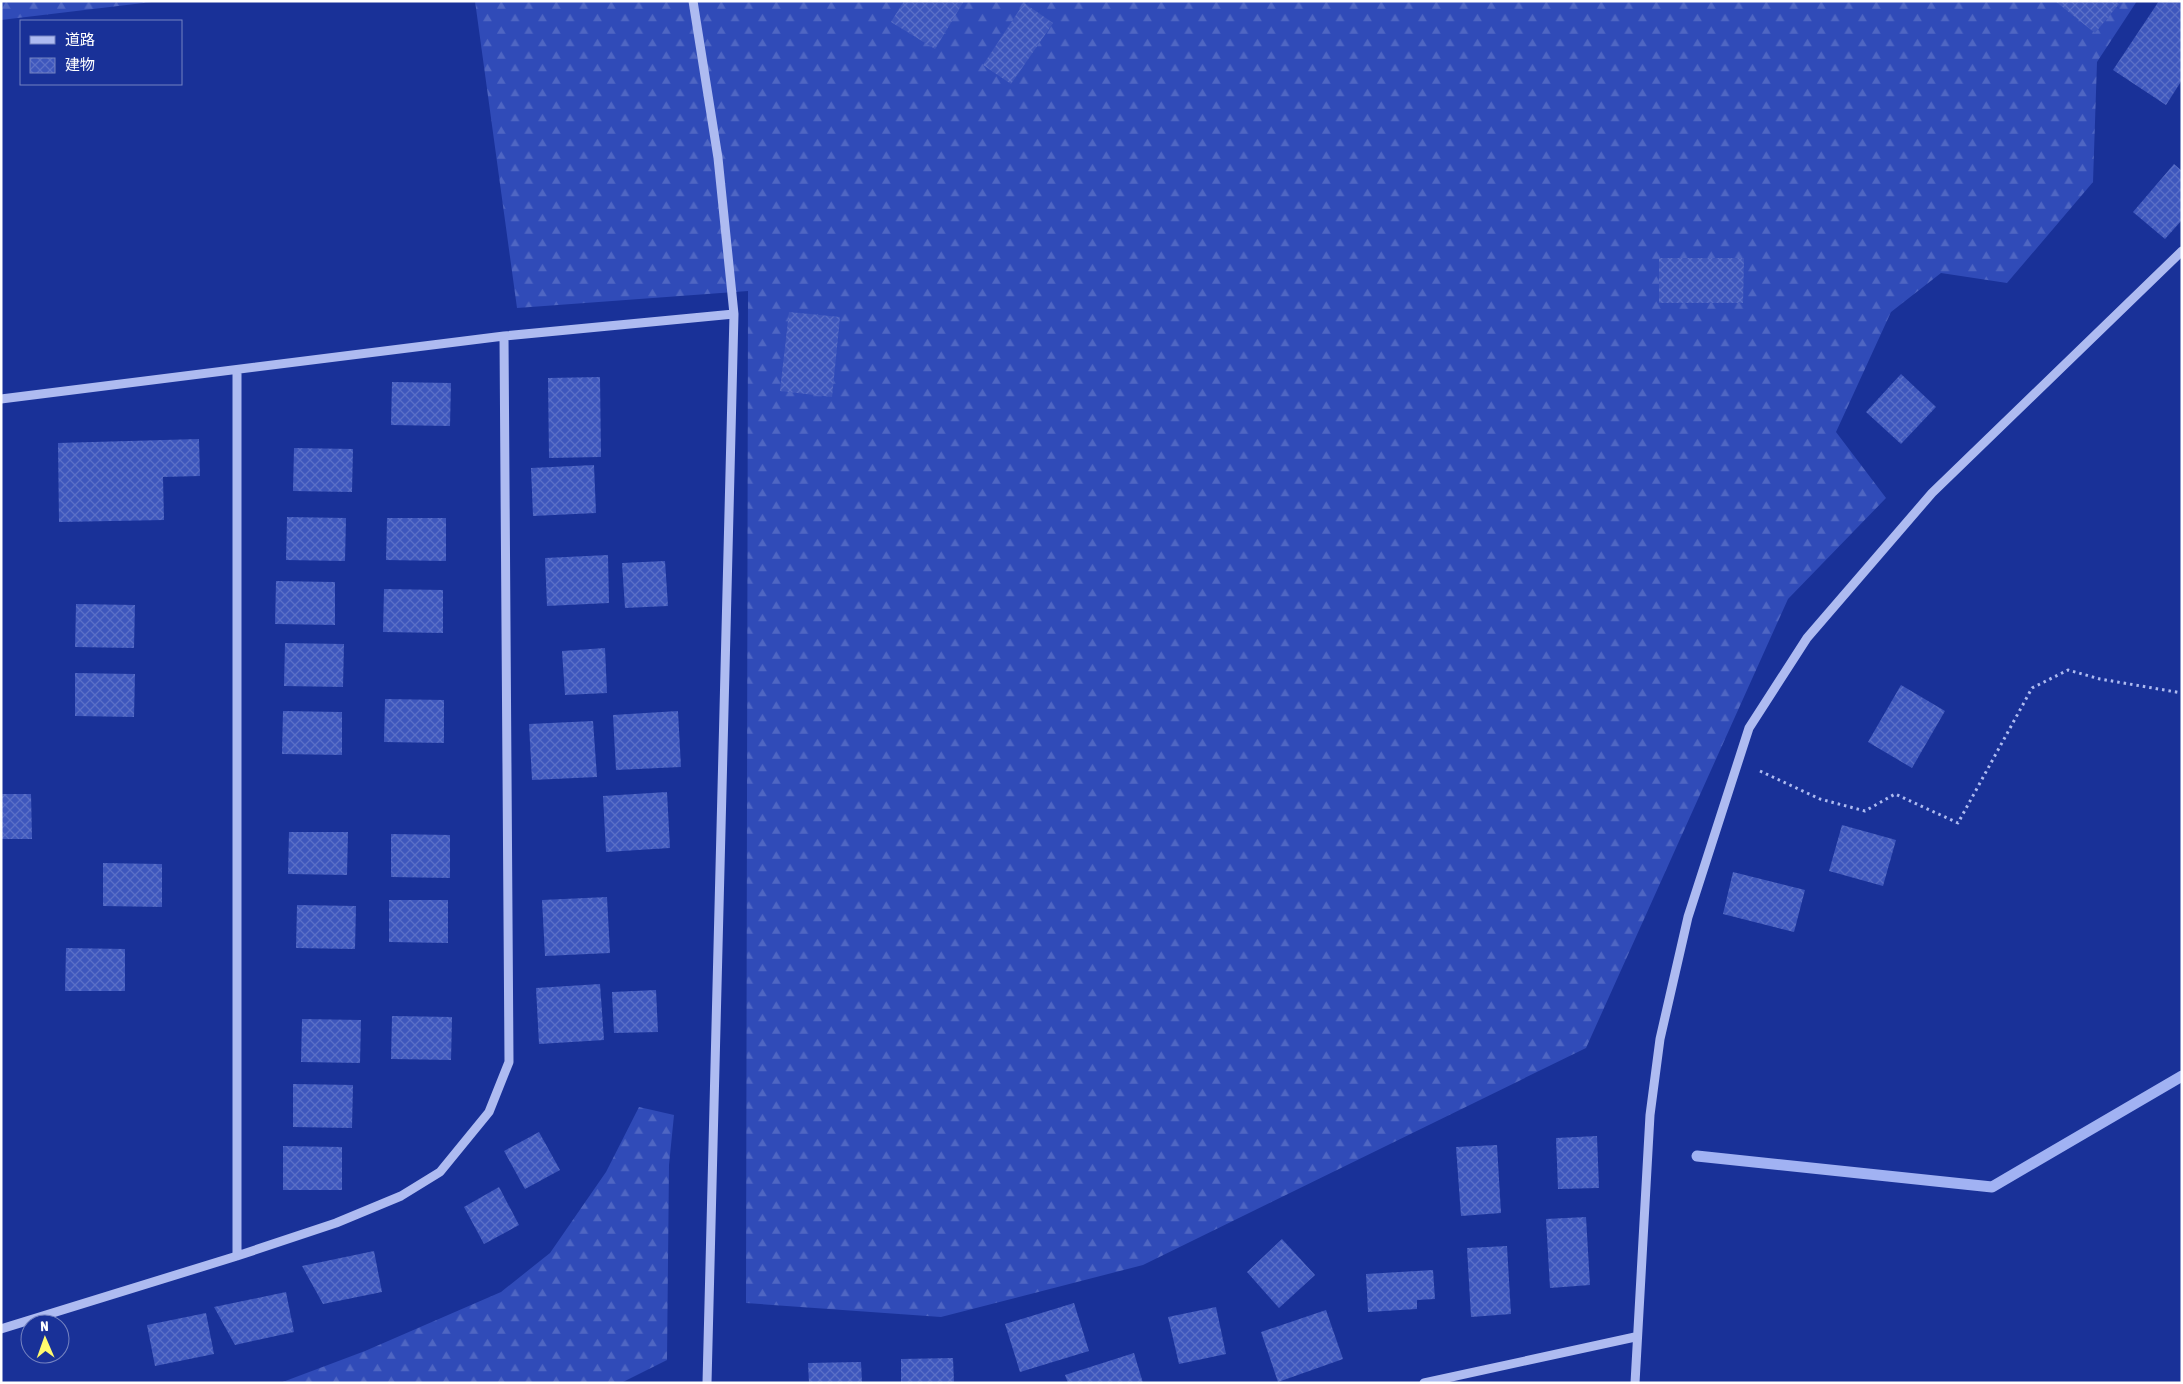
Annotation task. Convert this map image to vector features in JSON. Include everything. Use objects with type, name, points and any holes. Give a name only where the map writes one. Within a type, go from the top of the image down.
[{"type":"street","points":[[693,1],[718,158],[734,314],[707,1383]]},
{"type":"street","points":[[1635,1383],[1636,1337],[1650,1115],[1660,1039],[1688,917],[1737,760],[1749,728],[1807,638],[1932,493],[2182,251]]},
{"type":"street","points":[[1,400],[504,336],[734,314]]},
{"type":"street","points":[[1,1329],[237,1256],[336,1223],[401,1196],[440,1172],[489,1112],[509,1062],[504,336]]},
{"type":"street","points":[[237,370],[237,1256]]},
{"type":"street","points":[[1424,1383],[1636,1337]]},
{"type":"path","points":[[1737,760],[1820,799],[1865,811],[1895,794],[1958,823],[2032,688],[2068,670],[2100,679],[2182,693]]},
{"type":"green space","points":[[1,1],[160,1],[1,20]]},
{"type":"green space","points":[[475,1],[2137,1],[2097,62],[2093,182],[2007,283],[1941,273],[1891,312],[1836,432],[1886,498],[1788,599],[1586,1048],[1143,1265],[941,1317],[746,1303],[748,291],[517,308]]},
{"type":"green space","points":[[639,1107],[674,1115],[669,1165],[667,1360],[621,1383],[280,1383],[365,1351],[501,1292],[550,1253],[606,1172]]},
{"type":"building","points":[[904,1],[964,1],[935,49],[891,22]]},
{"type":"building","points":[[2055,1],[2116,1],[2119,4],[2095,33]]},
{"type":"building","points":[[2159,1],[2182,1],[2182,80],[2166,105],[2113,70]]},
{"type":"building","points":[[1024,3],[1053,23],[1011,84],[983,65]]},
{"type":"building","points":[[2174,164],[2182,171],[2182,220],[2165,239],[2133,212]]},
{"type":"building","points":[[1659,258],[1744,258],[1743,303],[1659,303]]},
{"type":"building","points":[[789,312],[840,317],[832,397],[780,391]]},
{"type":"building","points":[[1901,374],[1936,407],[1901,444],[1866,412]]},
{"type":"building","points":[[600,377],[601,457],[549,458],[548,378]]},
{"type":"building","points":[[392,382],[451,383],[450,426],[391,425]]},
{"type":"building","points":[[199,439],[200,476],[163,477],[164,520],[59,522],[58,443]]},
{"type":"building","points":[[294,448],[353,449],[352,492],[293,491]]},
{"type":"building","points":[[594,465],[596,513],[533,516],[531,468]]},
{"type":"building","points":[[287,517],[346,518],[345,561],[286,560]]},
{"type":"building","points":[[387,518],[446,518],[446,561],[386,560]]},
{"type":"building","points":[[608,555],[609,603],[547,606],[545,558]]},
{"type":"building","points":[[665,561],[668,606],[625,608],[622,563]]},
{"type":"building","points":[[276,581],[335,582],[335,625],[275,624]]},
{"type":"building","points":[[384,589],[443,590],[443,633],[383,632]]},
{"type":"building","points":[[76,604],[135,605],[134,648],[75,647]]},
{"type":"building","points":[[285,643],[344,644],[343,687],[284,686]]},
{"type":"building","points":[[605,648],[607,693],[565,695],[562,651]]},
{"type":"building","points":[[75,673],[135,674],[134,717],[75,716]]},
{"type":"building","points":[[1901,685],[1945,711],[1912,768],[1868,742]]},
{"type":"building","points":[[385,699],[444,700],[444,743],[384,742]]},
{"type":"building","points":[[283,711],[342,712],[342,755],[282,754]]},
{"type":"building","points":[[678,711],[681,767],[616,770],[613,715]]},
{"type":"building","points":[[593,721],[597,777],[532,780],[529,724]]},
{"type":"building","points":[[667,792],[670,848],[606,852],[603,796]]},
{"type":"building","points":[[1,794],[31,794],[32,839],[1,839]]},
{"type":"building","points":[[1842,825],[1896,840],[1883,886],[1829,871]]},
{"type":"building","points":[[289,832],[348,832],[347,875],[288,874]]},
{"type":"building","points":[[391,834],[450,835],[450,878],[391,877]]},
{"type":"building","points":[[103,863],[162,864],[162,907],[103,906]]},
{"type":"building","points":[[1733,872],[1805,890],[1794,932],[1723,914]]},
{"type":"building","points":[[607,897],[610,953],[545,956],[542,900]]},
{"type":"building","points":[[389,900],[448,900],[448,943],[389,942]]},
{"type":"building","points":[[297,905],[356,906],[355,949],[296,948]]},
{"type":"building","points":[[66,948],[125,949],[125,991],[65,991]]},
{"type":"building","points":[[600,984],[604,1040],[539,1044],[536,988]]},
{"type":"building","points":[[656,990],[658,1032],[614,1033],[612,992]]},
{"type":"building","points":[[392,1016],[452,1017],[451,1060],[391,1059]]},
{"type":"building","points":[[302,1019],[361,1020],[360,1063],[301,1062]]},
{"type":"building","points":[[293,1084],[353,1085],[352,1128],[293,1127]]},
{"type":"building","points":[[539,1132],[560,1170],[525,1189],[504,1151]]},
{"type":"building","points":[[1597,1136],[1599,1188],[1558,1189],[1556,1138]]},
{"type":"building","points":[[1497,1145],[1501,1213],[1461,1216],[1456,1147]]},
{"type":"building","points":[[283,1146],[342,1147],[342,1190],[283,1190]]},
{"type":"building","points":[[499,1187],[519,1225],[484,1244],[464,1207]]},
{"type":"building","points":[[1586,1217],[1590,1285],[1550,1288],[1546,1219]]},
{"type":"building","points":[[1282,1239],[1315,1275],[1279,1308],[1247,1272]]},
{"type":"building","points":[[1507,1246],[1511,1314],[1471,1317],[1467,1248]]},
{"type":"building","points":[[374,1251],[382,1292],[323,1304],[302,1266]]},
{"type":"building","points":[[1433,1270],[1435,1299],[1417,1300],[1417,1309],[1368,1312],[1366,1274]]},
{"type":"building","points":[[286,1292],[294,1332],[235,1345],[214,1307]]},
{"type":"building","points":[[1074,1303],[1089,1351],[1020,1372],[1005,1324]]},
{"type":"building","points":[[1216,1307],[1226,1354],[1179,1364],[1168,1317]]},
{"type":"building","points":[[1326,1310],[1343,1359],[1278,1382],[1261,1332]]},
{"type":"building","points":[[206,1313],[214,1354],[155,1366],[147,1325]]},
{"type":"building","points":[[1134,1353],[1143,1383],[1068,1383],[1065,1375]]},
{"type":"building","points":[[953,1358],[954,1383],[901,1383],[901,1359]]},
{"type":"building","points":[[861,1362],[862,1383],[809,1383],[808,1363]]},
{"type":"waterway","points":[[1697,1156],[1992,1187],[2182,1076]]}]
